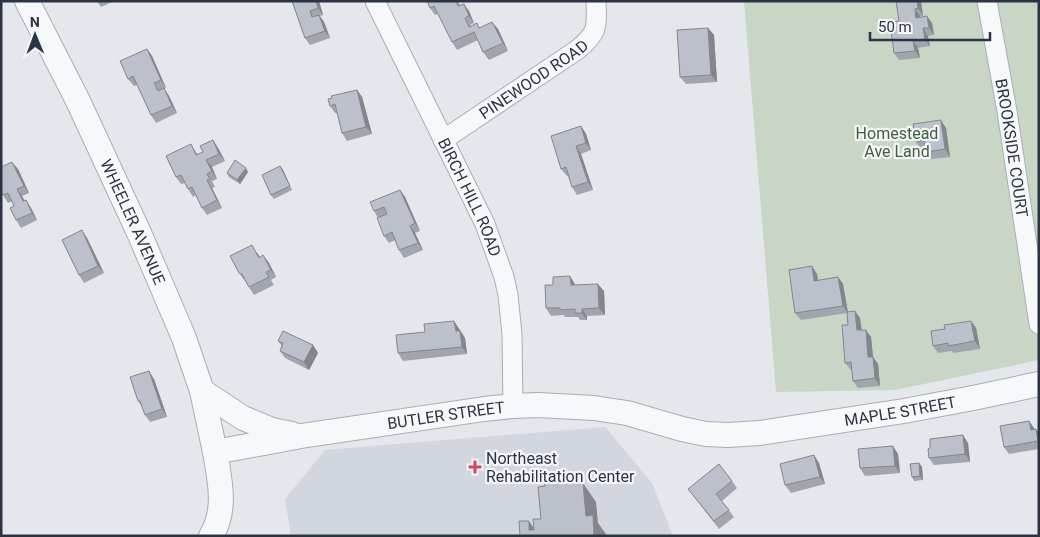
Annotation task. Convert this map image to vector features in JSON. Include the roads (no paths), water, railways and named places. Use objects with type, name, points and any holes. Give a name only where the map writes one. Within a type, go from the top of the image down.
[{"type":"street","name":"WHEELER AVENUE","points":[[26,1],[78,101],[140,235],[184,338],[202,391],[216,452]]},
{"type":"street","name":"BIRCH HILL ROAD","points":[[375,1],[485,224],[504,276],[512,334],[513,406]]},
{"type":"street","name":"PINEWOOD ROAD","points":[[442,140],[577,50],[589,40],[595,30],[596,1]]},
{"type":"street","name":"BROOKSIDE COURT","points":[[987,1],[1039,324]]},
{"type":"street","name":"MAPLE STREET","points":[[760,433],[904,411],[1039,384]]},
{"type":"street","points":[[202,391],[243,418],[272,430],[301,436]]},
{"type":"street","name":"BUTLER STREET","points":[[216,452],[301,436],[484,408],[513,406],[594,408],[627,414],[706,434],[760,433]]},
{"type":"street","points":[[211,536],[220,516],[221,500],[216,452]]},
{"type":"place","name":"Northeast Rehabilitation Center","points":[[475,467]]},
{"type":"park label","name":"Homestead Ave Land","points":[[897,142]]}]
